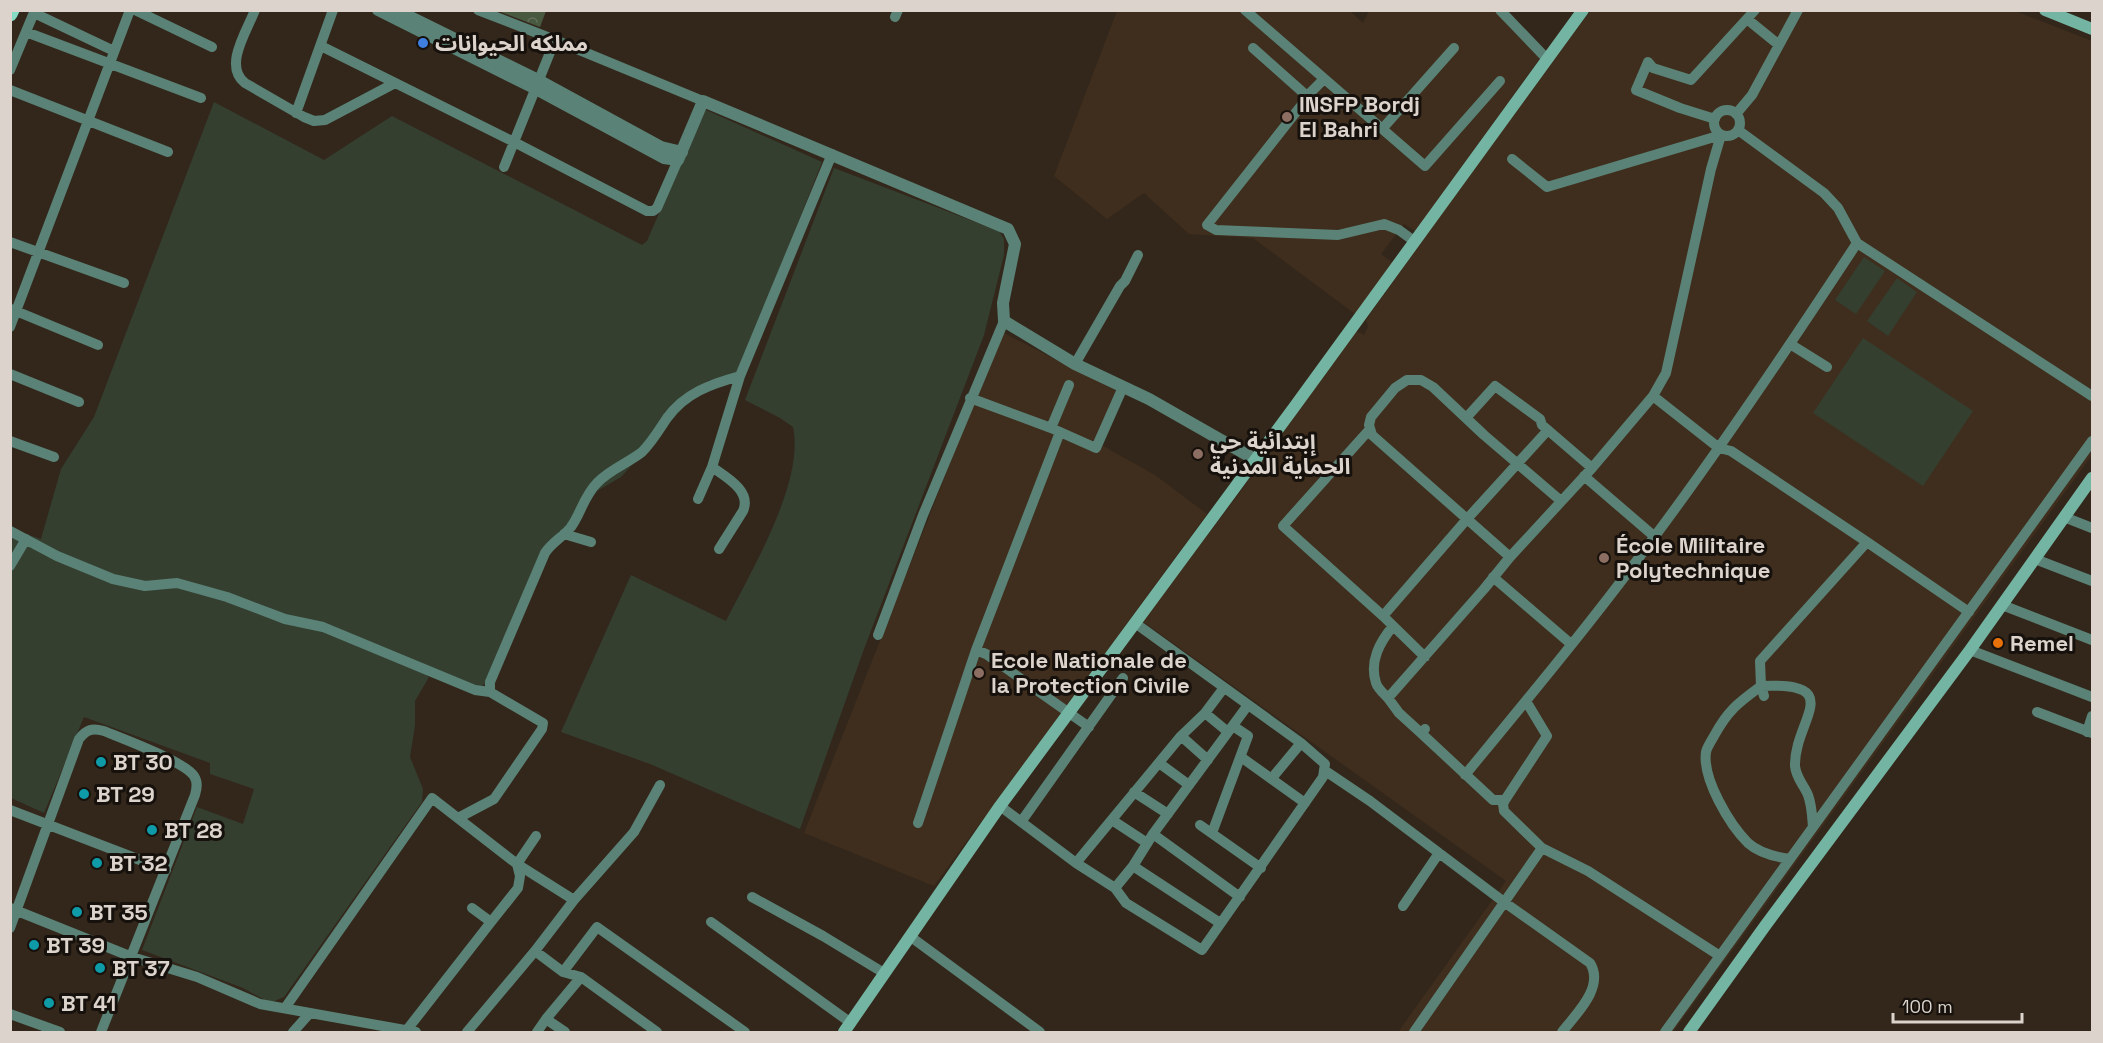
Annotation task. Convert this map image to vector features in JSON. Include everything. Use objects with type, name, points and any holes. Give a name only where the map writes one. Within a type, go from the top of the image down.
[{"type":"main road","points":[[847,1028],[1000,806],[1256,460],[1583,10]]},
{"type":"main road","points":[[2045,10],[2092,29]]},
{"type":"main road","points":[[1689,1032],[1970,650],[2092,478]]},
{"type":"street","points":[[10,327],[14,310],[39,253],[130,10]]},
{"type":"street","points":[[135,10],[212,47]]},
{"type":"street","points":[[255,10],[235,58],[235,70],[245,83],[296,113],[314,121],[325,120],[394,83]]},
{"type":"street","points":[[296,113],[333,10]]},
{"type":"street","points":[[378,10],[538,85]]},
{"type":"street","points":[[396,10],[680,156]]},
{"type":"street","points":[[478,10],[832,154],[1008,229],[1015,244],[1003,303],[1004,321],[970,398],[878,634]]},
{"type":"street","points":[[1245,10],[1425,166],[1500,81]]},
{"type":"street","points":[[1500,10],[1547,59]]},
{"type":"street","points":[[1736,114],[1752,95],[1798,10]]},
{"type":"street","points":[[10,70],[34,12],[114,51]]},
{"type":"street","points":[[1715,119],[1636,90],[1648,62],[1653,68],[1691,80],[1751,15],[1779,45]]},
{"type":"street","points":[[26,32],[201,98]]},
{"type":"street","points":[[504,167],[555,40]]},
{"type":"street","points":[[321,46],[650,212],[657,208],[703,101]]},
{"type":"street","points":[[1253,48],[1307,96]]},
{"type":"street","points":[[1383,128],[1454,48]]},
{"type":"street","points":[[1324,79],[1307,96],[1207,225],[1216,230],[1338,235],[1384,224],[1399,230],[1414,241]]},
{"type":"street","points":[[10,90],[168,152]]},
{"type":"street","points":[[1512,159],[1546,187],[1721,135],[1731,136],[1738,130],[1740,121],[1736,114],[1724,110],[1715,119],[1714,127],[1721,135]]},
{"type":"street","points":[[1738,130],[1824,193],[1838,208],[1857,243],[2092,396]]},
{"type":"street","points":[[1388,698],[1653,396],[1666,373],[1721,135]]},
{"type":"street","points":[[698,500],[712,467],[740,376],[832,154]]},
{"type":"street","points":[[10,242],[124,283]]},
{"type":"street","points":[[1465,775],[1655,537],[1719,448],[1857,243]]},
{"type":"street","points":[[1075,364],[1138,255]]},
{"type":"street","points":[[14,310],[98,345]]},
{"type":"street","points":[[1004,321],[1075,364],[1149,399],[1256,460]]},
{"type":"street","points":[[1790,344],[1827,367]]},
{"type":"street","points":[[10,374],[79,402]]},
{"type":"street","points":[[489,692],[490,682],[545,553],[552,543],[572,526],[587,495],[598,482],[642,452],[669,416],[691,394],[711,384],[740,376]]},
{"type":"street","points":[[1510,557],[1377,441],[1370,429],[1370,421],[1373,414],[1395,388],[1400,383],[1414,379],[1428,382],[1561,501]]},
{"type":"street","points":[[918,823],[976,650],[1056,430],[1069,385]]},
{"type":"street","points":[[1466,418],[1496,385],[1540,419],[1542,425],[1655,537]]},
{"type":"street","points":[[970,398],[1056,430],[1096,448],[1123,387]]},
{"type":"street","points":[[1653,396],[1719,448],[1731,451],[1969,612]]},
{"type":"street","points":[[1370,429],[1283,526],[1425,657]]},
{"type":"street","points":[[1383,616],[1548,430]]},
{"type":"street","points":[[10,441],[54,457]]},
{"type":"street","points":[[1665,1032],[2092,441]]},
{"type":"street","points":[[712,467],[743,492],[745,499],[745,506],[719,549]]},
{"type":"street","points":[[2064,518],[2092,528]]},
{"type":"street","points":[[10,531],[57,556],[113,579],[145,586],[177,583],[227,597],[285,619],[323,627],[475,690],[489,692],[543,723],[542,729],[494,799],[458,818]]},
{"type":"street","points":[[564,534],[591,542]]},
{"type":"street","points":[[10,566],[26,539]]},
{"type":"street","points":[[1762,691],[1760,661],[1867,542]]},
{"type":"street","points":[[2035,559],[2092,581]]},
{"type":"street","points":[[1493,578],[1571,645]]},
{"type":"street","points":[[2002,605],[2092,640]]},
{"type":"street","points":[[1000,806],[1076,863],[1114,888],[1126,903],[1202,950],[1323,777],[1325,764],[1301,743],[1135,623]]},
{"type":"street","points":[[1393,626],[1379,642],[1375,664],[1376,685],[1399,713],[1423,731],[1492,800],[1505,800]]},
{"type":"street","points":[[976,650],[986,654],[1089,726]]},
{"type":"street","points":[[1970,650],[2092,697]]},
{"type":"street","points":[[1021,822],[1123,678]]},
{"type":"street","points":[[1791,858],[1773,856],[1749,844],[1732,823],[1716,796],[1707,770],[1706,753],[1727,714],[1736,704],[1762,691],[1800,687],[1808,694],[1811,704],[1796,754],[1795,770],[1811,805],[1813,827]]},
{"type":"street","points":[[1076,863],[1181,736],[1205,713],[1224,689]]},
{"type":"street","points":[[1526,701],[1546,736],[1505,800],[1504,811],[1542,848],[1588,871],[1720,956]]},
{"type":"street","points":[[1114,888],[1133,866],[1150,838],[1248,705]]},
{"type":"street","points":[[2037,712],[2090,733],[2092,716]]},
{"type":"street","points":[[1205,713],[1231,729],[1248,736],[1212,833]]},
{"type":"street","points":[[10,928],[14,910],[48,826],[79,739],[86,730],[104,730],[177,763],[194,776],[197,784],[195,795],[101,1032]]},
{"type":"street","points":[[1181,736],[1208,760]]},
{"type":"street","points":[[1272,778],[1301,743]]},
{"type":"street","points":[[1241,757],[1305,803]]},
{"type":"street","points":[[1159,763],[1189,785]]},
{"type":"street","points":[[1324,770],[1586,960],[1592,967],[1595,980],[1593,989],[1562,1032]]},
{"type":"street","points":[[467,1032],[574,900],[634,832],[660,785]]},
{"type":"street","points":[[1134,792],[1168,814]]},
{"type":"street","points":[[285,1008],[432,798],[517,864],[574,900]]},
{"type":"street","points":[[10,810],[166,870]]},
{"type":"street","points":[[1112,820],[1150,838],[1240,897]]},
{"type":"street","points":[[1200,825],[1261,868]]},
{"type":"street","points":[[14,910],[132,957],[197,977],[260,1004],[411,1032],[518,888],[520,876],[517,864],[536,836]]},
{"type":"street","points":[[1414,1032],[1542,848]]},
{"type":"street","points":[[1403,906],[1439,853]]},
{"type":"street","points":[[1133,866],[1220,923]]},
{"type":"street","points":[[752,897],[884,973]]},
{"type":"street","points":[[472,908],[491,922]]},
{"type":"street","points":[[711,922],[847,1028]]},
{"type":"street","points":[[563,972],[597,927],[746,1032]]},
{"type":"street","points":[[911,937],[1040,1032]]},
{"type":"street","points":[[534,951],[563,972],[581,977],[657,1032]]},
{"type":"street","points":[[537,1032],[581,977]]},
{"type":"street","points":[[293,1032],[310,1013]]},
{"type":"street","points":[[10,1014],[60,1032]]},
{"type":"street","points":[[546,1019],[565,1032]]},
{"type":"shaded area","name":"INSFP Bordj El Bahri","points":[[1117,11],[1350,11],[1363,23],[1369,11],[1495,11],[1540,58],[1415,231],[1404,224],[1381,254],[1393,263],[1355,314],[1253,238],[1189,234],[1144,193],[1107,219],[1054,176]]},
{"type":"shaded area","name":"École Militaire Polytechnique","points":[[1590,11],[2015,11],[2092,41],[2092,455],[1673,1032],[1398,1032],[1506,881],[1142,621],[1238,495],[1356,331],[1364,335],[1368,327],[1366,320]]},
{"type":"shaded area","name":"Ecole Nationale de la Protection Civile","points":[[1002,332],[1119,392],[1096,442],[1155,475],[1207,514],[934,886],[804,833]]},
{"type":"green space","points":[[546,10],[540,27],[498,11]]},
{"type":"green space","points":[[214,102],[324,160],[392,116],[642,245],[647,241],[704,109],[822,162],[738,374],[707,381],[621,477],[597,491],[589,503],[557,535],[487,683],[477,688],[404,657],[429,677],[415,701],[415,725],[410,757],[423,789],[422,802],[284,997],[270,1003],[243,988],[142,950],[197,807],[243,824],[254,789],[210,774],[210,763],[84,717],[44,813],[11,798],[11,529],[41,539],[61,469],[94,417]]},
{"type":"green space","points":[[834,168],[999,231],[1004,239],[1004,255],[984,335],[864,649],[800,829],[650,764],[561,732],[631,575],[726,621],[761,552],[784,499],[791,473],[795,449],[793,427],[745,400]]},
{"type":"green space","points":[[1864,257],[1885,271],[1856,314],[1835,300]]},
{"type":"green space","points":[[1897,278],[1917,292],[1888,336],[1867,321]]},
{"type":"green space","points":[[1863,338],[1973,411],[1923,486],[1813,413]]},
{"type":"place","name":"مملكه الحيوانات","points":[[423,43]]},
{"type":"place","name":"INSFP Bordj El Bahri","points":[[1287,117]]},
{"type":"place","name":"إبتدائية حي الحماية المدنية","points":[[1198,454]]},
{"type":"place","name":"École Militaire Polytechnique","points":[[1604,558]]},
{"type":"place","name":"Remel","points":[[1998,643]]},
{"type":"place","name":"Ecole Nationale de la Protection Civile","points":[[979,673]]},
{"type":"place","name":"BT 30","points":[[101,762]]},
{"type":"place","name":"BT 29","points":[[84,794]]},
{"type":"place","name":"BT 28","points":[[152,830]]},
{"type":"place","name":"BT 32","points":[[97,863]]},
{"type":"place","name":"BT 35","points":[[77,912]]},
{"type":"place","name":"BT 39","points":[[34,945]]},
{"type":"place","name":"BT 37","points":[[100,968]]},
{"type":"place","name":"BT 41","points":[[49,1003]]}]
